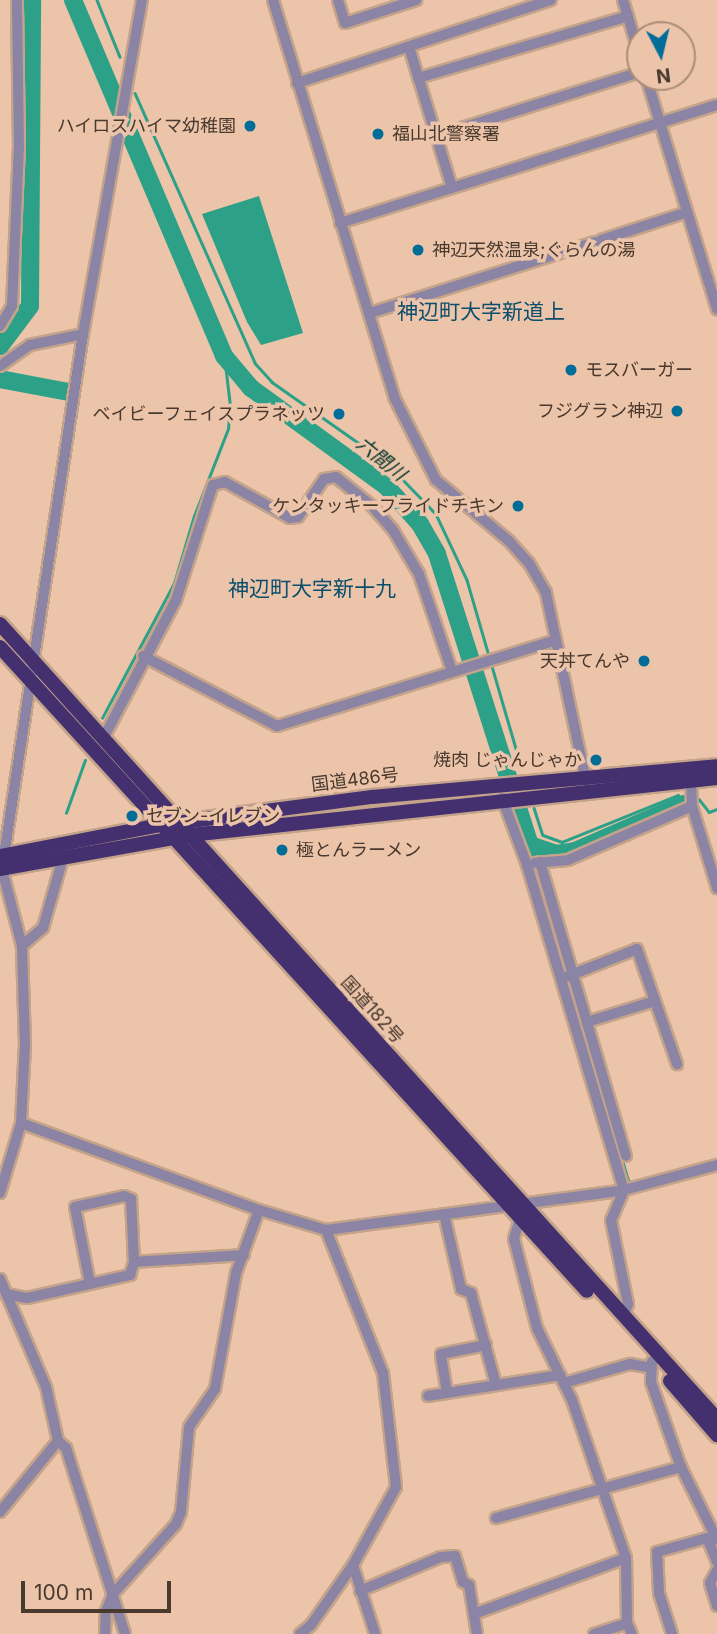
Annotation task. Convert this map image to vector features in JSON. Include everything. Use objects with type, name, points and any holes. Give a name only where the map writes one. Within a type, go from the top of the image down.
[{"type":"highway","name":"国道182号","points":[[0,624],[623,1317],[654,1361],[717,1419]]},
{"type":"highway","name":"国道182号","points":[[0,647],[505,1203],[654,1361],[717,1435]]},
{"type":"highway","name":"国道486号","points":[[2,862],[62,858],[173,837],[522,789],[717,766]]},
{"type":"highway","name":"国道486号","points":[[587,783],[717,778]]},
{"type":"highway","name":"国道486号","points":[[2,862],[178,822],[503,793]]},
{"type":"street","points":[[0,326],[12,306],[19,148],[17,0]]},
{"type":"street","points":[[0,1194],[21,1123],[25,1044],[22,946],[2,862],[83,334],[142,0]]},
{"type":"street","points":[[273,0],[340,223],[410,435],[436,480],[529,563],[546,593],[587,783]]},
{"type":"street","points":[[338,0],[345,23],[416,0]]},
{"type":"street","points":[[297,83],[551,0]]},
{"type":"street","points":[[623,0],[629,21]]},
{"type":"street","points":[[418,78],[628,16]]},
{"type":"street","points":[[409,47],[452,188]]},
{"type":"street","points":[[436,136],[626,76]]},
{"type":"street","points":[[651,91],[717,309]]},
{"type":"street","points":[[340,223],[717,105]]},
{"type":"street","points":[[370,313],[687,212]]},
{"type":"street","points":[[0,366],[30,345],[83,334]]},
{"type":"street","points":[[104,737],[143,656],[176,600],[213,485],[225,482],[290,519],[298,517],[324,479],[336,477],[393,530],[419,574],[452,671]]},
{"type":"street","points":[[143,656],[276,726],[556,640]]},
{"type":"street","points":[[691,780],[692,806],[717,888]]},
{"type":"street","points":[[503,793],[549,897],[554,932],[622,1151],[624,1190],[611,1220],[628,1304],[623,1317]]},
{"type":"street","points":[[534,863],[568,860],[692,806]]},
{"type":"street","points":[[22,946],[43,928],[62,858]]},
{"type":"street","points":[[534,863],[538,900],[554,932]]},
{"type":"street","points":[[538,900],[549,897]]},
{"type":"street","points":[[567,976],[636,949],[677,1064]]},
{"type":"street","points":[[583,1024],[655,1001]]},
{"type":"street","points":[[21,1123],[259,1210],[326,1230],[505,1203],[521,1204],[624,1190],[717,1166]]},
{"type":"street","points":[[6,1294],[27,1298],[131,1275],[134,1262],[131,1199],[124,1196],[75,1207],[90,1284]]},
{"type":"street","points":[[105,1634],[106,1611],[113,1594],[176,1524],[181,1512],[189,1427],[215,1389],[231,1295],[259,1210]]},
{"type":"street","points":[[444,1214],[461,1289],[471,1293],[496,1385]]},
{"type":"street","points":[[520,1219],[514,1239],[537,1328],[562,1379],[626,1558],[627,1623],[632,1634]]},
{"type":"street","points":[[300,1634],[311,1625],[353,1565],[396,1487],[383,1373],[326,1230]]},
{"type":"street","points":[[134,1262],[244,1255]]},
{"type":"street","points":[[0,1279],[46,1387],[58,1441],[66,1447],[125,1634]]},
{"type":"street","points":[[447,1393],[441,1354],[486,1345]]},
{"type":"street","points":[[428,1396],[496,1385],[562,1379],[654,1361],[652,1382],[681,1467],[717,1540]]},
{"type":"street","points":[[0,1512],[58,1441]]},
{"type":"street","points":[[496,1518],[681,1467]]},
{"type":"street","points":[[672,1634],[659,1593],[657,1552],[707,1538],[717,1562]]},
{"type":"street","points":[[360,1591],[441,1557],[455,1556],[463,1582],[469,1585],[477,1634]]},
{"type":"street","points":[[474,1614],[626,1558]]},
{"type":"street","points":[[353,1565],[375,1634]]},
{"type":"street","points":[[717,1570],[710,1583],[717,1606]]},
{"type":"street","points":[[594,1634],[627,1623]]},
{"type":"water","points":[[259,196],[303,333],[261,345],[247,322],[202,214]]},
{"type":"waterway","points":[[0,346],[30,306],[32,0]]},
{"type":"waterway","name":"六間川","points":[[73,0],[224,356],[251,388],[386,486],[420,524],[437,554],[530,845],[556,854],[575,851],[683,804]]},
{"type":"waterway","points":[[97,0],[120,57]]},
{"type":"waterway","points":[[135,93],[255,363],[272,382],[386,462],[436,514],[467,580],[518,756]]},
{"type":"waterway","points":[[102,718],[174,583],[194,516],[228,429],[230,406],[224,356]]},
{"type":"waterway","points":[[0,379],[69,392]]},
{"type":"waterway","points":[[66,813],[85,760]]},
{"type":"waterway","points":[[534,808],[543,835],[562,842],[678,795]]},
{"type":"waterway","points":[[699,799],[709,812],[717,809]]},
{"type":"waterway","points":[[530,845],[533,860]]},
{"type":"waterway","points":[[535,867],[567,974]]},
{"type":"waterway","points":[[569,981],[629,1182],[650,1178]]},
{"type":"waterway","points":[[683,1169],[717,1159]]},
{"type":"place","name":"ハイロスハイマ幼稚園","points":[[250,126]]},
{"type":"place","name":"福山北警察署","points":[[378,134]]},
{"type":"place","name":"神辺天然温泉;ぐらんの湯","points":[[418,250]]},
{"type":"place","name":"モスバーガー","points":[[571,370]]},
{"type":"place","name":"フジグラン神辺","points":[[677,411]]},
{"type":"place","name":"ベイビーフェイスプラネッツ","points":[[339,414]]},
{"type":"place","name":"ケンタッキーフライドチキン","points":[[518,506]]},
{"type":"place","name":"天丼てんや","points":[[644,661]]},
{"type":"place","name":"焼肉 じゃんじゃか","points":[[596,760]]},
{"type":"place","name":"セブン-イレブン","points":[[132,816]]},
{"type":"place","name":"極とんラーメン","points":[[282,850]]},
{"type":"district","name":"神辺町大字新道上","points":[[481,312]]},
{"type":"district","name":"神辺町大字新十九","points":[[312,589]]}]
